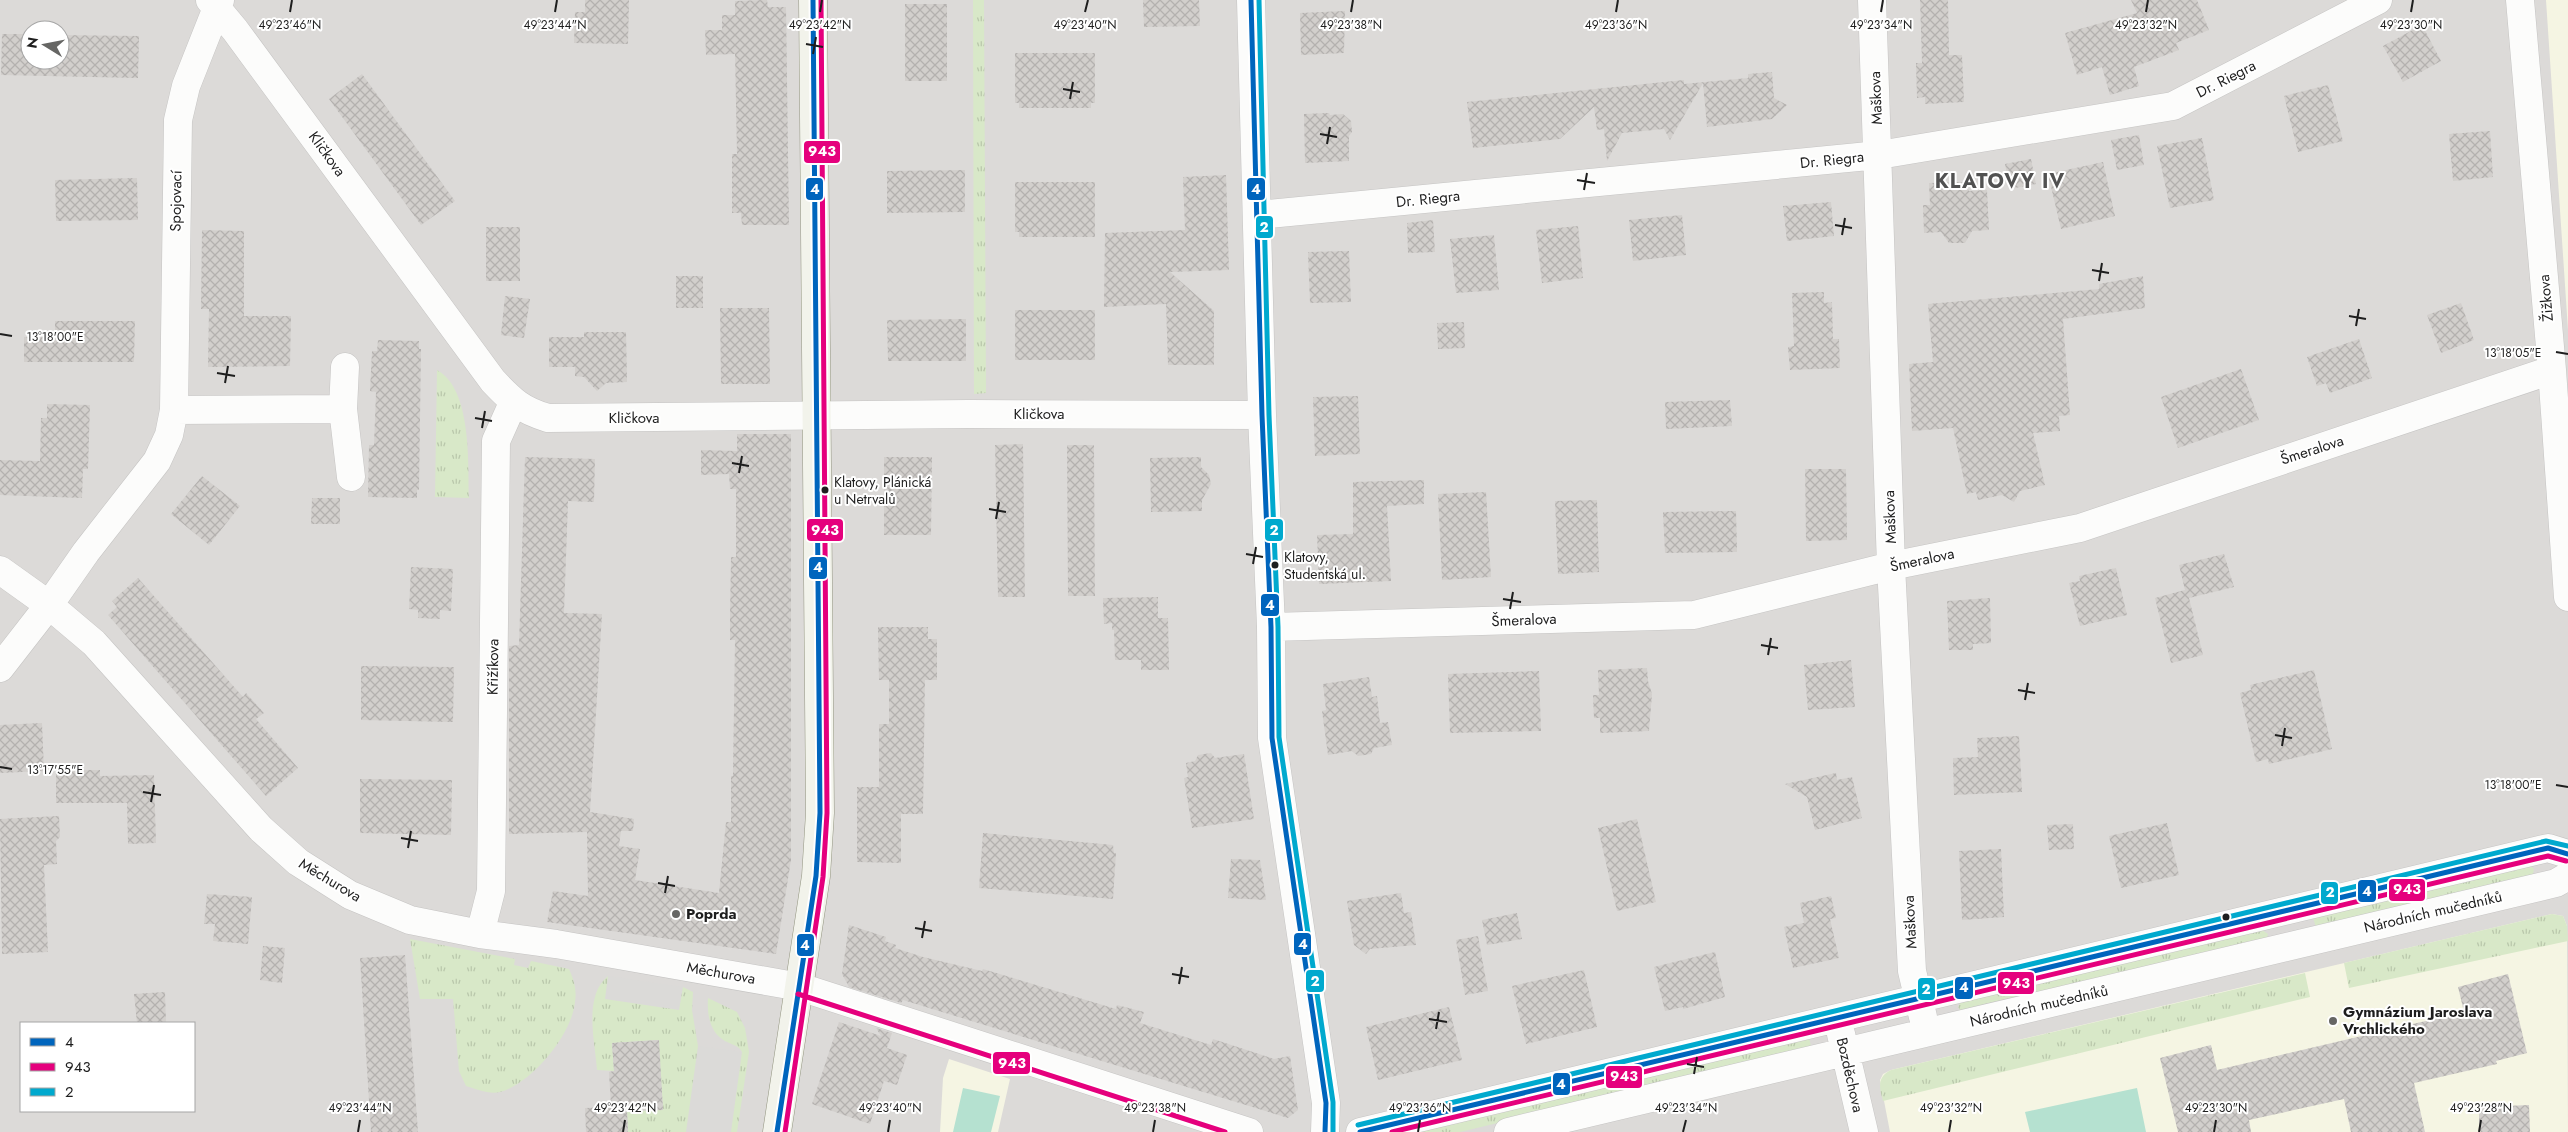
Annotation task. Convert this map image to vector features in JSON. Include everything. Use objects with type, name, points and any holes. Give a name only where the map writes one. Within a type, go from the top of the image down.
[{"type":"main road","points":[[777,1132],[816,876],[820,813],[813,0]]},
{"type":"street","points":[[1251,0],[1262,415],[1271,627],[1272,738],[1325,1094],[1325,1132]]},
{"type":"street","name":"Maškova","points":[[1872,0],[1891,566],[1912,972],[1927,1033]]},
{"type":"street","name":"Dr. Riegra","points":[[1258,215],[1878,155],[2173,106],[2378,0]]},
{"type":"street","name":"Žižkova","points":[[2520,0],[2552,370],[2568,597]]},
{"type":"street","name":"Kličkova","points":[[216,2],[487,373],[513,403],[527,412],[548,418],[818,415],[1262,415]]},
{"type":"street","name":"Spojovací","points":[[0,668],[49,605],[86,552],[157,461],[169,435],[174,410],[178,120],[186,86],[216,2]]},
{"type":"street","points":[[345,367],[343,408],[351,477]]},
{"type":"street","name":"Šmeralova","points":[[1271,627],[1694,615],[1891,566],[2080,528],[2552,370]]},
{"type":"street","name":"Křižíkova","points":[[480,934],[491,891],[496,441],[513,403]]},
{"type":"street","points":[[174,410],[343,408]]},
{"type":"street","name":"Měchurova","points":[[0,570],[49,605],[94,642],[262,829],[298,862],[350,895],[410,920],[480,934],[556,944],[800,987],[1249,1132]]},
{"type":"street","points":[[1360,1132],[2548,848],[2568,854]]},
{"type":"street","name":"Národních mučedníků","points":[[1508,1132],[2556,883],[2568,876]]},
{"type":"street","points":[[2279,912],[2287,947]]},
{"type":"street","name":"Bozděchova","points":[[1837,1017],[1864,1132]]},
{"type":"shaded area","points":[[0,0],[2568,0],[2568,1132],[0,1132]]},
{"type":"shaded area","points":[[2546,0],[2568,0],[2568,330]]},
{"type":"shaded area","name":"Gymnázium Jaroslava Vrchlického","points":[[2552,914],[2563,916],[2567,926],[2568,1132],[1890,1132],[1880,1080],[1883,1074],[1891,1070]]},
{"type":"shaded area","points":[[608,976],[683,987],[680,1010],[605,999]]},
{"type":"shaded area","points":[[698,1046],[742,1052],[731,1132],[686,1132]]},
{"type":"shaded area","points":[[949,1059],[1010,1079],[998,1132],[940,1132],[943,1078]]},
{"type":"green space","points":[[973,0],[984,0],[986,393],[974,394]]},
{"type":"green space","points":[[437,370],[448,380],[457,393],[462,410],[468,447],[469,498],[435,497]]},
{"type":"green space","points":[[2530,865],[2534,869],[2533,874],[2529,876],[2316,928],[2313,917]]},
{"type":"green space","points":[[2552,914],[2563,916],[2567,926],[2568,941],[2349,988],[2344,963]]},
{"type":"green space","points":[[2262,930],[2268,934],[2267,938],[1960,1010],[1958,1007],[1961,1001]]},
{"type":"green space","points":[[410,939],[515,959],[514,965],[528,968],[531,961],[569,969],[576,993],[572,1015],[558,1043],[537,1069],[512,1087],[496,1093],[466,1086],[459,1071],[453,999],[420,999]]},
{"type":"green space","points":[[2305,973],[2310,997],[1883,1101],[1881,1079],[1891,1070]]},
{"type":"green space","points":[[608,976],[605,999],[679,1010],[683,987],[693,992],[692,1010],[698,1046],[686,1132],[628,1132],[627,1111],[663,1110],[658,1040],[612,1043],[614,1071],[597,1070],[592,1020],[593,1007],[595,995],[600,985]]},
{"type":"green space","points":[[708,998],[737,1012],[745,1028],[749,1052],[737,1132],[731,1132],[742,1052],[738,1047],[722,1039],[714,1031],[709,1015]]},
{"type":"green space","points":[[1809,1038],[1811,1046],[1806,1049],[1460,1132],[1413,1132]]},
{"type":"green space","points":[[963,1088],[1000,1096],[991,1132],[953,1132]]},
{"type":"green space","points":[[2137,1088],[2146,1132],[2030,1132],[2025,1112]]},
{"type":"building","points":[[585,0],[629,0],[628,44],[574,43],[575,12],[585,12]]},
{"type":"building","points":[[767,0],[768,7],[786,7],[789,225],[742,225],[741,213],[732,213],[732,154],[737,154],[735,54],[706,55],[705,30],[722,30],[722,15],[735,15],[735,1]]},
{"type":"building","points":[[1143,0],[1199,0],[1200,26],[1144,27]]},
{"type":"building","points":[[1920,0],[1948,0],[1949,55],[1962,55],[1964,102],[1925,104],[1925,97],[1917,98],[1916,63],[1922,63]]},
{"type":"building","points":[[2131,0],[2197,0],[2209,30],[2176,43],[2179,50],[2134,67],[2139,86],[2110,95],[2102,67],[2077,75],[2065,33],[2137,13]]},
{"type":"building","points":[[905,4],[947,4],[947,81],[905,81]]},
{"type":"building","points":[[1345,11],[1344,53],[1301,55],[1300,13]]},
{"type":"building","points":[[2422,25],[2441,61],[2403,82],[2383,46]]},
{"type":"building","points":[[2,34],[20,34],[20,70],[70,70],[70,35],[139,36],[138,78],[1,75]]},
{"type":"building","points":[[1015,53],[1095,53],[1095,103],[1091,103],[1091,108],[1019,108],[1019,103],[1015,103]]},
{"type":"building","points":[[1772,72],[1774,98],[1787,105],[1772,119],[1707,127],[1703,83],[1670,140],[1664,129],[1622,133],[1607,161],[1604,129],[1597,130],[1594,107],[1560,139],[1473,148],[1467,102],[1684,80],[1684,84],[1748,78],[1748,74]]},
{"type":"building","points":[[362,74],[455,201],[421,225],[329,99]]},
{"type":"building","points":[[2328,85],[2343,141],[2298,152],[2284,96]]},
{"type":"building","points":[[1329,113],[1330,115],[1343,114],[1351,121],[1352,132],[1349,136],[1349,161],[1305,163],[1304,114]]},
{"type":"building","points":[[2490,131],[2493,177],[2453,181],[2449,134]]},
{"type":"building","points":[[2139,135],[2144,165],[2117,170],[2111,140]]},
{"type":"building","points":[[2202,138],[2214,200],[2170,208],[2157,146]]},
{"type":"building","points":[[2031,159],[2036,184],[2010,189],[2005,164]]},
{"type":"building","points":[[2103,162],[2115,216],[2061,229],[2048,174]]},
{"type":"building","points":[[965,170],[965,212],[887,213],[887,171]]},
{"type":"building","points":[[1226,175],[1229,270],[1170,272],[1214,311],[1214,365],[1168,365],[1166,304],[1104,307],[1105,233],[1185,230],[1183,177]]},
{"type":"building","points":[[137,178],[138,220],[56,221],[55,180]]},
{"type":"building","points":[[1015,182],[1095,182],[1095,237],[1019,237],[1019,232],[1015,232]]},
{"type":"building","points":[[1964,182],[1969,191],[1987,190],[1989,230],[1972,231],[1965,243],[1949,243],[1941,232],[1924,233],[1923,205],[1930,205],[1929,183]]},
{"type":"building","points":[[1831,202],[1834,236],[1787,241],[1783,206]]},
{"type":"building","points":[[1682,215],[1686,255],[1633,261],[1629,220]]},
{"type":"building","points":[[1433,220],[1435,252],[1408,253],[1407,223]]},
{"type":"building","points":[[1578,226],[1583,278],[1542,283],[1536,230]]},
{"type":"building","points":[[486,227],[520,227],[520,281],[486,281]]},
{"type":"building","points":[[202,230],[244,231],[244,316],[291,316],[290,366],[208,367],[209,309],[201,309]]},
{"type":"building","points":[[1494,235],[1499,290],[1456,293],[1450,239]]},
{"type":"building","points":[[1349,251],[1351,302],[1310,303],[1308,252]]},
{"type":"building","points":[[676,276],[703,276],[703,308],[676,308]]},
{"type":"building","points":[[2143,276],[2145,308],[2063,319],[2070,415],[2059,416],[2060,431],[2033,433],[2045,485],[2020,491],[2014,502],[2002,495],[1978,500],[1976,492],[1967,494],[1953,428],[1912,431],[1909,364],[1933,362],[1928,304],[2099,289],[2099,284]]},
{"type":"building","points":[[1824,292],[1824,303],[1832,302],[1833,339],[1839,339],[1840,368],[1790,370],[1788,347],[1794,346],[1792,293]]},
{"type":"building","points":[[505,296],[530,299],[524,338],[501,335]]},
{"type":"building","points":[[2461,303],[2474,340],[2441,353],[2427,315]]},
{"type":"building","points":[[720,308],[769,308],[770,384],[721,384]]},
{"type":"building","points":[[1015,310],[1095,310],[1095,360],[1015,360]]},
{"type":"building","points":[[966,319],[966,361],[888,361],[887,320]]},
{"type":"building","points":[[55,321],[135,321],[134,362],[24,362],[24,337],[55,337]]},
{"type":"building","points":[[1464,322],[1465,348],[1438,349],[1437,323]]},
{"type":"building","points":[[584,332],[626,332],[627,382],[606,383],[597,391],[584,377],[575,376],[575,367],[549,367],[549,337],[584,337]]},
{"type":"building","points":[[2359,339],[2372,378],[2330,393],[2326,383],[2317,386],[2307,357]]},
{"type":"building","points":[[378,340],[419,341],[419,349],[421,349],[419,490],[417,490],[417,498],[368,497],[369,445],[374,445],[376,392],[370,391],[372,351],[377,351]]},
{"type":"building","points":[[2241,369],[2259,420],[2178,448],[2161,397]]},
{"type":"building","points":[[1358,396],[1360,454],[1315,456],[1313,397]]},
{"type":"building","points":[[1730,400],[1732,426],[1666,429],[1665,402]]},
{"type":"building","points":[[47,404],[90,405],[88,469],[83,469],[82,498],[0,495],[0,460],[40,461],[41,418],[47,418]]},
{"type":"building","points":[[737,434],[791,434],[791,860],[776,954],[547,922],[553,891],[588,896],[587,832],[509,834],[509,646],[519,645],[525,457],[595,459],[594,502],[568,501],[564,613],[602,614],[590,812],[634,819],[633,831],[621,831],[619,846],[640,849],[635,880],[719,893],[726,822],[731,822],[731,776],[733,776],[735,640],[730,640],[730,615],[731,557],[736,557],[736,489],[730,489],[729,474],[701,475],[701,450],[737,451]]},
{"type":"building","points":[[1023,444],[1025,597],[998,597],[995,445]]},
{"type":"building","points":[[1067,445],[1094,445],[1095,596],[1068,596]]},
{"type":"building","points":[[884,457],[932,457],[931,535],[884,535]]},
{"type":"building","points":[[1201,457],[1201,467],[1209,475],[1211,484],[1202,500],[1202,511],[1151,512],[1150,458]]},
{"type":"building","points":[[1805,469],[1846,469],[1847,540],[1806,541]]},
{"type":"building","points":[[202,476],[240,506],[209,545],[171,514]]},
{"type":"building","points":[[1424,480],[1424,504],[1387,506],[1391,581],[1319,584],[1317,535],[1353,534],[1353,482]]},
{"type":"building","points":[[1486,492],[1491,577],[1442,580],[1438,494]]},
{"type":"building","points":[[312,498],[340,498],[340,524],[311,524]]},
{"type":"building","points":[[1597,500],[1599,572],[1558,574],[1555,501]]},
{"type":"building","points":[[1736,511],[1737,552],[1665,553],[1663,512]]},
{"type":"building","points":[[2224,554],[2234,587],[2189,598],[2203,655],[2171,663],[2155,598],[2185,590],[2179,565]]},
{"type":"building","points":[[411,567],[453,569],[451,611],[440,610],[440,619],[418,618],[418,610],[409,609]]},
{"type":"building","points":[[2116,568],[2127,615],[2080,626],[2069,583],[2080,581],[2079,576]]},
{"type":"building","points":[[138,578],[243,697],[246,693],[264,713],[256,719],[298,768],[266,796],[108,615],[117,607],[112,601]]},
{"type":"building","points":[[1158,597],[1158,618],[1168,618],[1169,670],[1141,670],[1141,660],[1115,660],[1114,630],[1112,630],[1112,623],[1104,624],[1103,598]]},
{"type":"building","points":[[1990,598],[1991,643],[1973,644],[1973,650],[1949,650],[1947,601]]},
{"type":"building","points":[[878,627],[928,627],[928,639],[937,639],[937,680],[925,680],[923,814],[901,814],[901,863],[857,862],[857,787],[879,787],[879,724],[889,724],[889,680],[879,680]]},
{"type":"building","points":[[1851,660],[1855,707],[1808,710],[1804,665]]},
{"type":"building","points":[[361,666],[454,667],[453,722],[361,720]]},
{"type":"building","points":[[1647,668],[1652,694],[1649,731],[1600,733],[1600,718],[1594,718],[1593,695],[1599,695],[1598,670]]},
{"type":"building","points":[[2314,670],[2332,749],[2269,764],[2268,759],[2256,762],[2240,693],[2251,690],[2250,685]]},
{"type":"building","points":[[1539,671],[1541,731],[1450,733],[1448,674]]},
{"type":"building","points":[[1369,677],[1372,697],[1377,696],[1380,723],[1388,722],[1392,745],[1374,748],[1371,754],[1358,756],[1352,751],[1328,755],[1322,711],[1326,710],[1323,684]]},
{"type":"building","points":[[42,723],[44,771],[0,773],[0,725]]},
{"type":"building","points":[[2019,736],[2022,792],[1954,795],[1953,758],[1978,757],[1977,738]]},
{"type":"building","points":[[1211,753],[1215,758],[1244,754],[1254,819],[1192,828],[1184,778],[1188,777],[1186,763],[1195,761],[1198,755]]},
{"type":"building","points":[[56,770],[100,770],[100,776],[154,775],[156,843],[128,844],[127,803],[56,803]]},
{"type":"building","points":[[1836,773],[1837,780],[1852,777],[1862,818],[1815,830],[1807,797],[1785,784]]},
{"type":"building","points":[[360,779],[452,780],[451,835],[360,833]]},
{"type":"building","points":[[59,816],[60,837],[56,841],[57,864],[44,865],[48,952],[2,954],[0,819]]},
{"type":"building","points":[[1637,819],[1656,902],[1617,911],[1598,828]]},
{"type":"building","points":[[2167,823],[2179,875],[2121,888],[2109,836]]},
{"type":"building","points":[[2073,824],[2074,849],[2049,850],[2047,825]]},
{"type":"building","points":[[983,833],[1113,845],[1114,853],[1116,853],[1113,899],[979,888]]},
{"type":"building","points":[[2001,849],[2004,917],[1962,920],[1959,851]]},
{"type":"building","points":[[1231,859],[1260,860],[1266,900],[1228,898]]},
{"type":"building","points":[[1401,893],[1404,913],[1411,912],[1416,945],[1370,949],[1366,954],[1354,945],[1347,901]]},
{"type":"building","points":[[207,894],[252,897],[248,944],[213,941],[215,924],[204,924]]},
{"type":"building","points":[[1831,896],[1836,918],[1830,919],[1839,958],[1793,968],[1784,927],[1804,923],[1800,903]]},
{"type":"building","points":[[1517,913],[1522,939],[1487,945],[1482,920]]},
{"type":"building","points":[[849,925],[886,937],[885,941],[896,945],[895,948],[923,957],[982,971],[983,969],[1116,1009],[1117,1005],[1144,1012],[1140,1023],[1211,1045],[1213,1039],[1274,1059],[1290,1056],[1298,1110],[1288,1118],[903,1000],[901,1003],[849,987],[842,974]]},
{"type":"building","points":[[1478,936],[1488,991],[1465,995],[1456,940]]},
{"type":"building","points":[[263,946],[285,948],[282,983],[260,980]]},
{"type":"building","points":[[1715,952],[1725,997],[1683,1009],[1683,1007],[1665,1011],[1654,967]]},
{"type":"building","points":[[405,955],[418,1132],[371,1132],[360,958]]},
{"type":"building","points":[[1584,970],[1597,1027],[1526,1044],[1512,986]]},
{"type":"building","points":[[2508,974],[2527,1053],[2496,1061],[2497,1064],[2414,1083],[2425,1132],[2351,1132],[2344,1099],[2249,1120],[2251,1132],[2178,1132],[2160,1058],[2211,1045],[2217,1070],[2464,1012],[2458,987]]},
{"type":"building","points":[[165,992],[166,1022],[137,1022],[134,994]]},
{"type":"building","points":[[1449,1007],[1462,1060],[1378,1080],[1366,1027]]},
{"type":"building","points":[[839,1022],[881,1036],[876,1028],[892,1033],[887,1048],[907,1055],[897,1085],[884,1081],[870,1124],[812,1104]]},
{"type":"building","points":[[659,1040],[663,1110],[627,1111],[628,1132],[586,1132],[585,1108],[611,1107],[609,1072],[614,1071],[612,1043]]},
{"type":"building","points":[[2529,1105],[2530,1132],[2481,1132],[2479,1130],[2479,1107]]},
{"type":"transit line","name":"4","points":[[777,1132],[816,876],[820,813],[813,0]]},
{"type":"transit line","name":"943","points":[[785,1132],[823,877],[827,813],[821,0]]},
{"type":"transit line","name":"4","points":[[1251,0],[1262,415],[1271,627],[1272,738],[1326,1103],[1325,1132]]},
{"type":"transit line","name":"2","points":[[1259,0],[1269,415],[1278,627],[1279,737],[1333,1102],[1333,1132]]},
{"type":"transit line","name":"2","points":[[1358,1125],[2546,841],[2568,846]]},
{"type":"transit line","name":"4","points":[[1360,1132],[2548,848],[2568,854]]},
{"type":"transit line","name":"943","points":[[1392,1132],[2548,856],[2566,861]]},
{"type":"transit line","name":"943","points":[[798,994],[1225,1132]]},
{"type":"place","name":"Klatovy, Plánická u Netrvalů","points":[[825,490]]},
{"type":"place","name":"Klatovy, Studentská ul.","points":[[1275,565]]},
{"type":"place","name":"Poprda","points":[[676,914]]},
{"type":"place","name":"Gymnázium Jaroslava Vrchlického","points":[[2333,1021]]},
{"type":"district","name":"KLATOVY IV","points":[[2000,181]]}]
